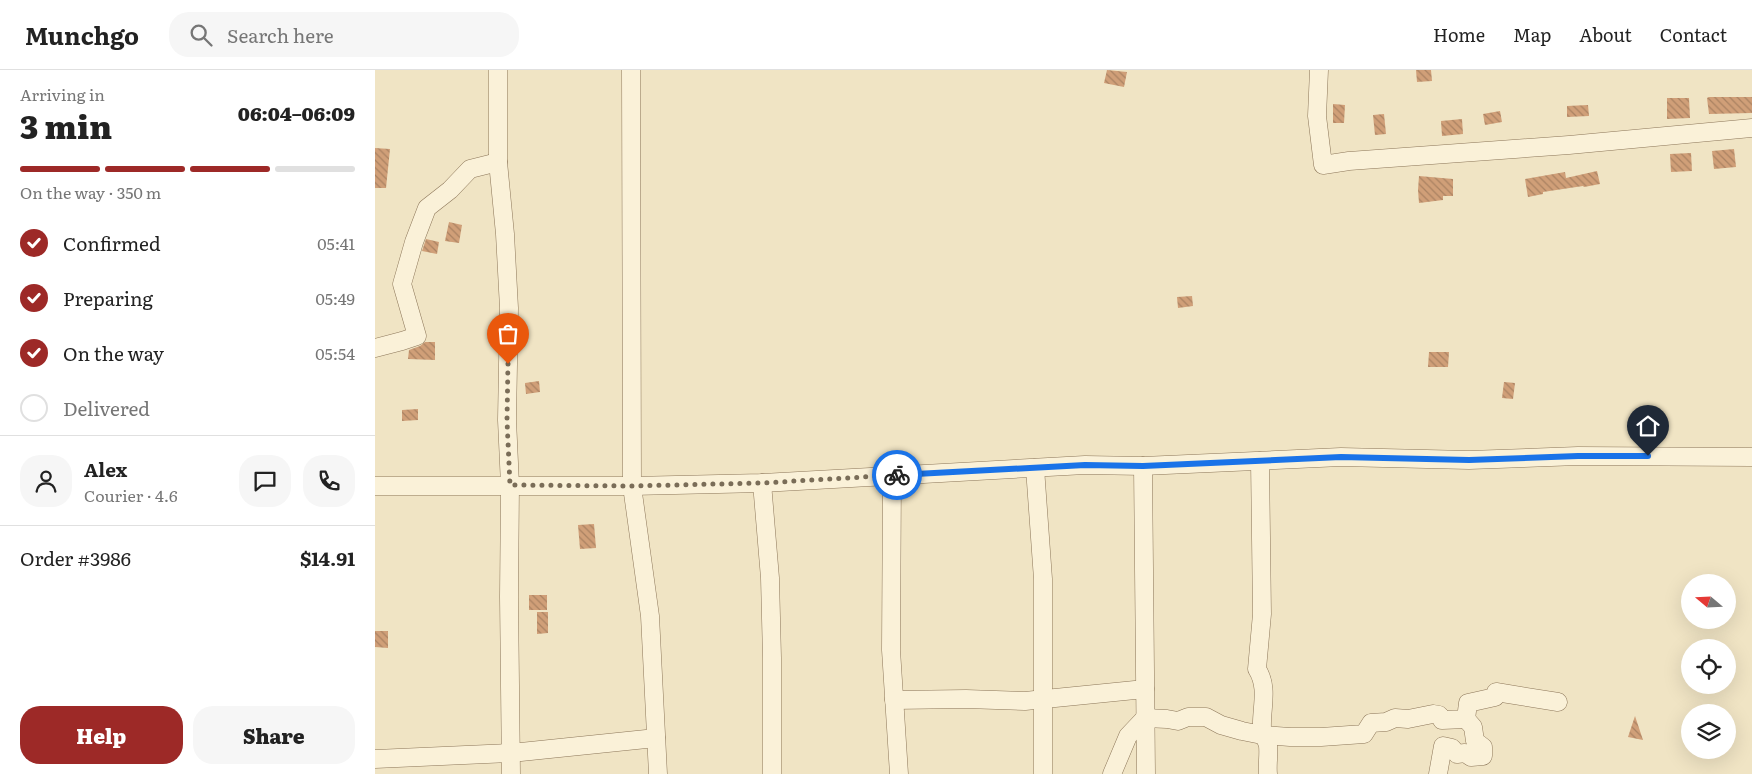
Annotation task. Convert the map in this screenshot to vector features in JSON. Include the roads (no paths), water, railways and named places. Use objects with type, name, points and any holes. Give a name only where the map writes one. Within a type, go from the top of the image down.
[{"type":"street","points":[[498,70],[498,162],[505,234],[509,308],[507,420],[510,485],[511,774]]},
{"type":"street","points":[[631,70],[631,486],[650,616],[658,774]]},
{"type":"street","points":[[1319,70],[1317,116],[1323,165],[1349,161],[1569,145],[1752,128]]},
{"type":"street","points":[[375,348],[402,342],[417,336],[402,284],[414,242],[427,208],[471,170],[498,162]]},
{"type":"street","points":[[375,486],[631,486],[762,483],[1085,465],[1143,466],[1341,457],[1469,460],[1578,456],[1752,457]]},
{"type":"street","points":[[1260,461],[1262,614],[1257,669],[1262,677],[1264,700],[1262,735],[1268,744],[1269,774]]},
{"type":"street","points":[[1143,466],[1145,774]]},
{"type":"street","points":[[1035,468],[1043,579],[1043,774]]},
{"type":"street","points":[[892,475],[891,650],[899,774]]},
{"type":"street","points":[[762,483],[770,578],[772,774]]},
{"type":"street","points":[[895,700],[966,699],[1025,701],[1145,689]]},
{"type":"street","points":[[1466,719],[1468,703],[1495,697],[1496,692],[1558,702]]},
{"type":"street","points":[[1112,774],[1128,736],[1145,718],[1178,721],[1188,717],[1206,717],[1221,725],[1262,735],[1321,737],[1364,734],[1371,723],[1386,722],[1395,718],[1408,720],[1433,714],[1439,715],[1442,720],[1466,719],[1473,726],[1475,741],[1483,746],[1483,756],[1471,757],[1465,753],[1457,754],[1452,748],[1443,746],[1438,774]]},
{"type":"street","points":[[375,759],[511,753],[656,738]]}]
